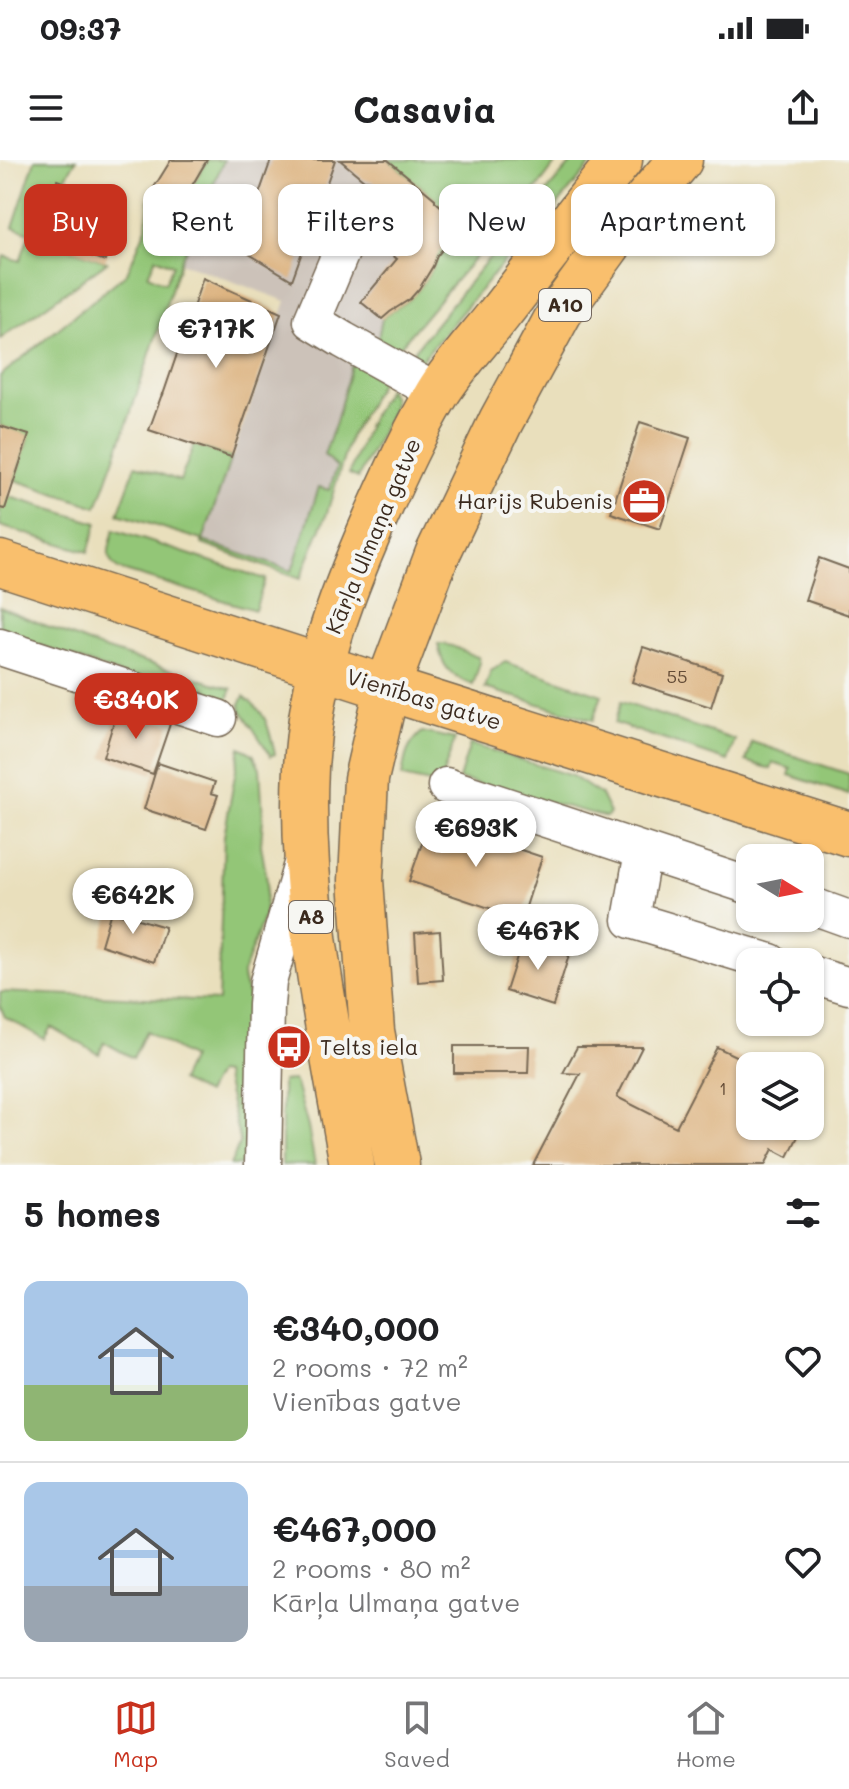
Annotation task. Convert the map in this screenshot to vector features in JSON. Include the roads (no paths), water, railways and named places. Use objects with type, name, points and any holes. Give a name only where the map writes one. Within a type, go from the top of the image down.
[{"type":"main road","name":"Kārļa Ulmaņa gatve","points":[[352,1165],[311,920],[306,851],[306,770],[320,667],[341,598],[400,462],[438,393],[620,160]]},
{"type":"main road","name":"A10","points":[[387,688],[437,555],[501,421],[560,312],[613,239],[680,160]]},
{"type":"main road","name":"Vienības gatve","points":[[0,563],[849,834]]},
{"type":"main road","name":"A8","points":[[387,688],[366,779],[361,880],[372,1031],[397,1165]]},
{"type":"lane","points":[[339,256],[312,321],[438,393]]},
{"type":"lane","points":[[0,647],[218,718]]},
{"type":"lane","points":[[446,786],[736,881]]},
{"type":"lane","points":[[263,1165],[268,982],[306,851]]},
{"type":"lane","points":[[643,851],[631,920],[736,952]]},
{"type":"lane","points":[[824,910],[849,919]]},
{"type":"lane","points":[[824,978],[849,986]]},
{"type":"place","name":"Harijs Rubenis","points":[[644,501]]},
{"type":"place","name":"Telts iela","points":[[289,1047]]}]
